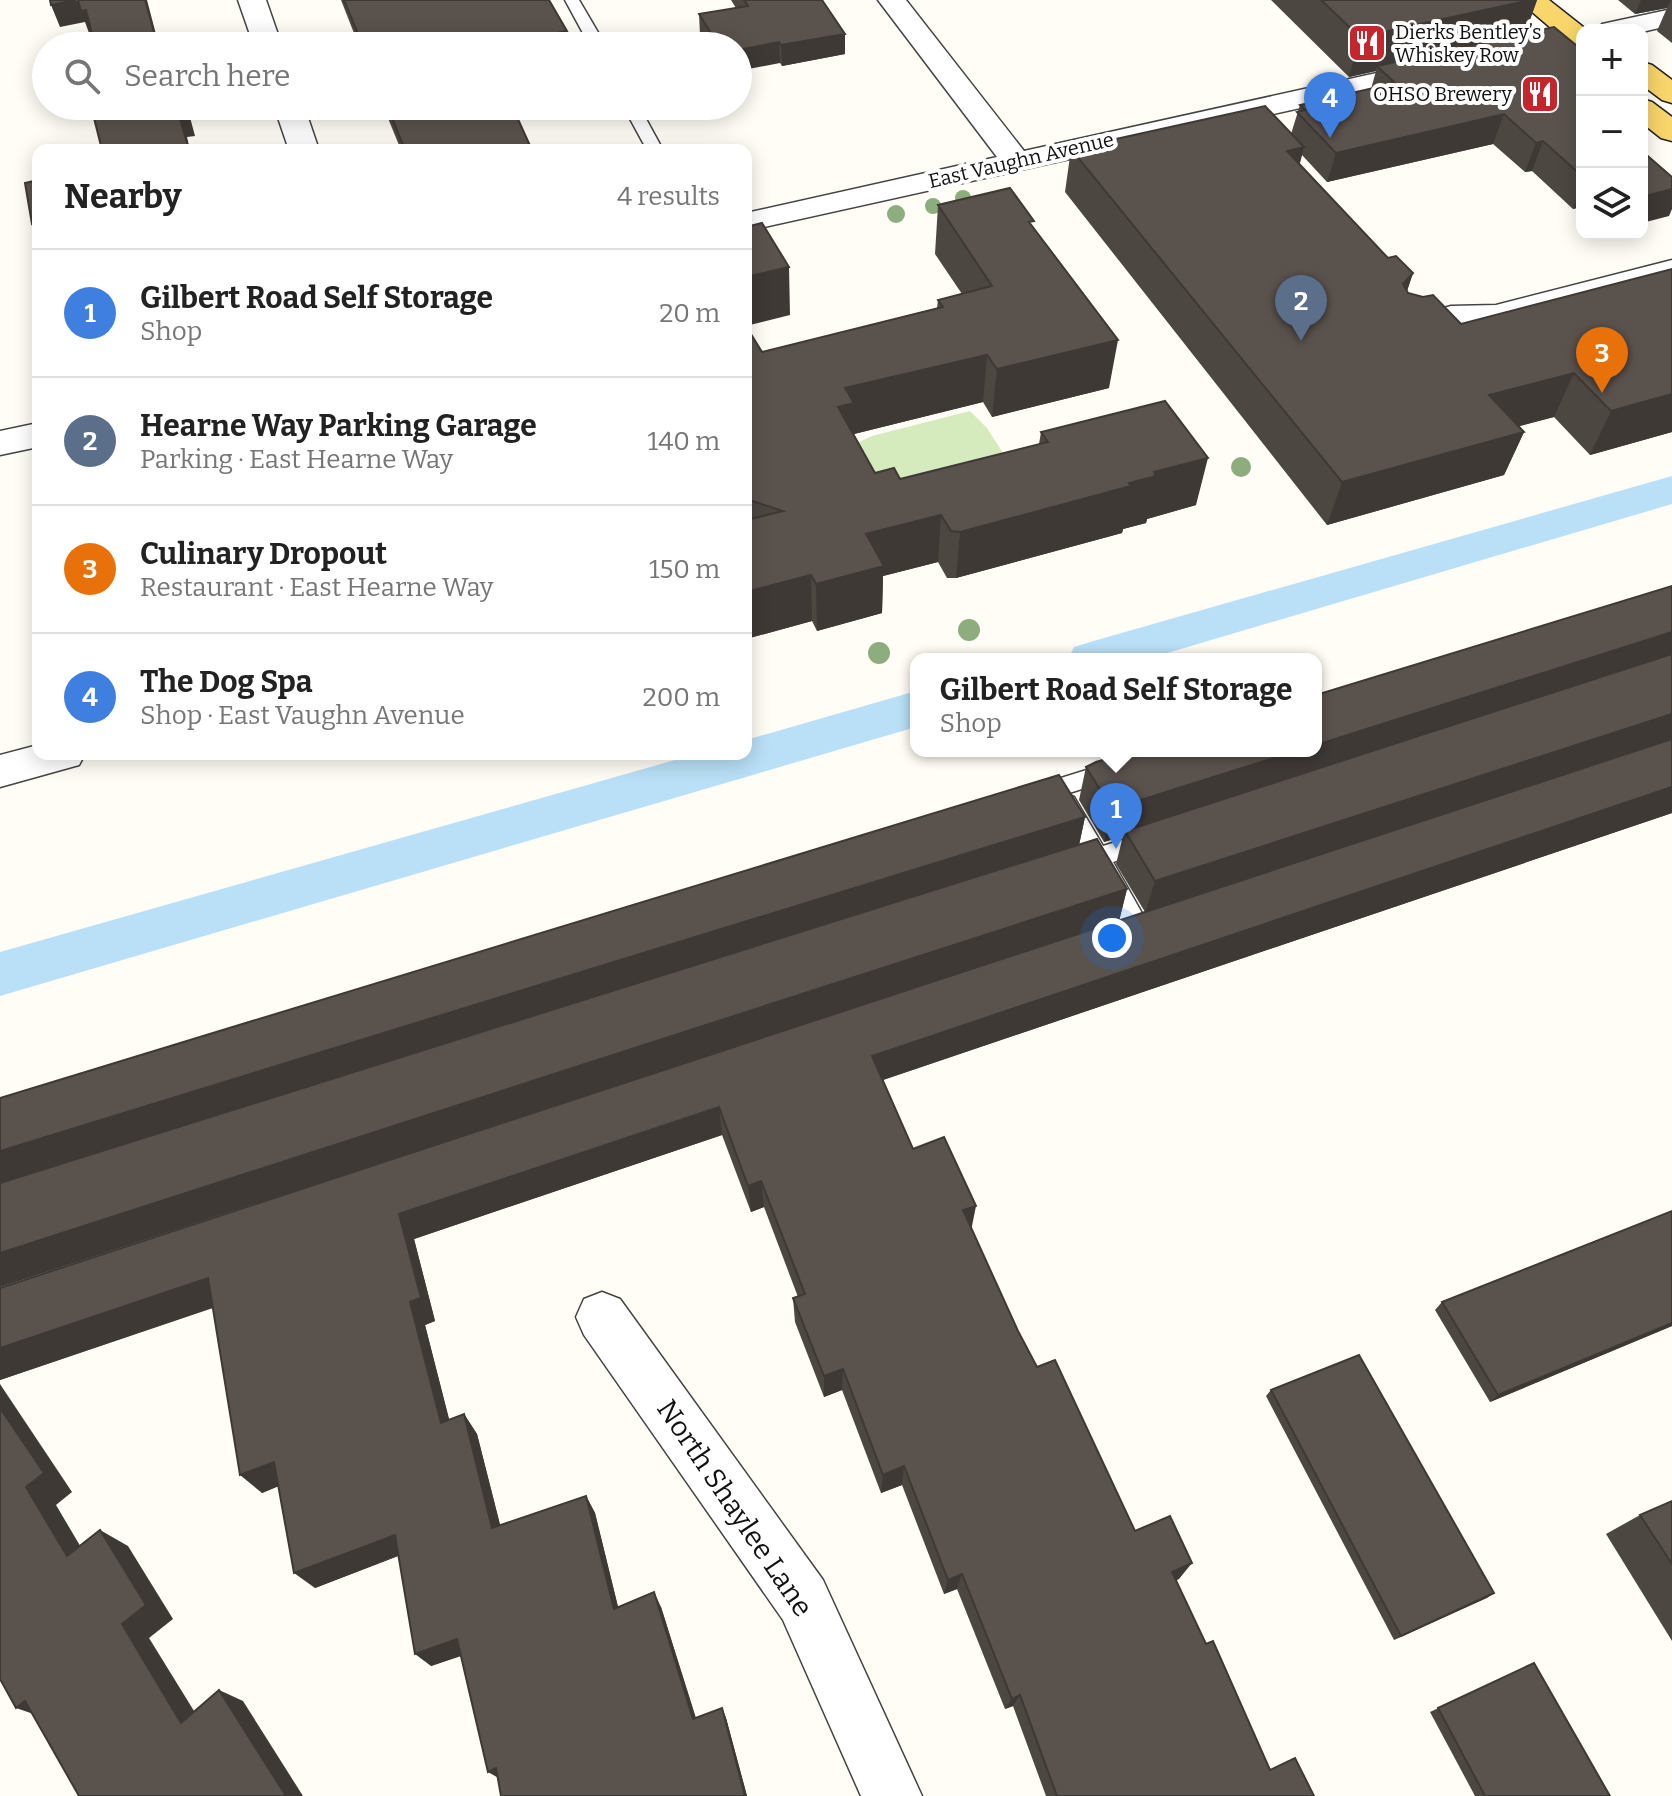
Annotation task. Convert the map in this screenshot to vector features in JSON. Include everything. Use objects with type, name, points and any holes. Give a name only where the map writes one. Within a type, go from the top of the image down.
[{"type":"main road","points":[[1532,0],[1576,37]]},
{"type":"main road","points":[[1648,76],[1672,94]]},
{"type":"main road","points":[[1648,113],[1672,132]]},
{"type":"street","points":[[252,0],[263,32]]},
{"type":"street","points":[[892,0],[1016,161]]},
{"type":"street","points":[[1640,24],[1672,17]]},
{"type":"street","points":[[1547,44],[1576,41]]},
{"type":"street","name":"East Vaughn Avenue","points":[[752,221],[1455,65]]},
{"type":"street","points":[[1240,111],[1262,137]]},
{"type":"street","points":[[294,120],[302,144]]},
{"type":"street","points":[[1419,316],[1496,315],[1672,270]]},
{"type":"street","points":[[0,443],[32,436]]},
{"type":"street","points":[[0,771],[41,760]]},
{"type":"street","name":"North Shaylee Lane","points":[[602,1317],[803,1600],[892,1796]]},
{"type":"lane","points":[[572,0],[590,32]]},
{"type":"lane","points":[[639,120],[652,144]]},
{"type":"lane","points":[[1012,802],[1157,757]]},
{"type":"lane","points":[[1057,788],[1139,929]]},
{"type":"lane","points":[[1051,871],[1173,833]]},
{"type":"lane","points":[[1108,939],[1168,919]]},
{"type":"green space","points":[[970,411],[987,428],[1025,487],[758,491],[859,453],[859,442],[872,436]]},
{"type":"building","points":[[50,0],[76,0],[51,5]]},
{"type":"building","points":[[78,0],[145,0],[154,32],[92,32],[86,10],[81,11]]},
{"type":"building","points":[[344,0],[549,0],[567,31],[562,32],[357,32]]},
{"type":"building","points":[[744,0],[822,0],[845,34],[752,47],[752,32],[710,32],[699,14],[748,6]]},
{"type":"building","points":[[1321,0],[1531,0],[1360,37]]},
{"type":"building","points":[[1554,27],[1576,45],[1576,171],[1543,141],[1536,143],[1504,114],[1336,153],[1297,112],[1305,110],[1300,105],[1395,83],[1377,66]]},
{"type":"building","points":[[1265,106],[1304,147],[1287,151],[1388,258],[1396,256],[1413,273],[1403,284],[1408,293],[1423,297],[1433,295],[1461,324],[1672,269],[1672,394],[1611,411],[1574,373],[1489,395],[1524,432],[1342,482],[1071,149]]},
{"type":"building","points":[[94,120],[180,120],[187,144],[100,144]]},
{"type":"building","points":[[393,120],[518,120],[529,144],[403,144]]},
{"type":"building","points":[[1648,156],[1672,177],[1672,189],[1648,195]]},
{"type":"building","points":[[32,181],[32,224],[25,183]]},
{"type":"building","points":[[1010,188],[1034,221],[1029,222],[1118,340],[997,369],[987,355],[845,388],[854,403],[838,407],[875,473],[894,468],[900,479],[1048,442],[1041,432],[1165,401],[1208,458],[1154,472],[1156,476],[1129,483],[1131,486],[960,532],[951,531],[941,515],[866,534],[884,566],[816,584],[811,575],[752,590],[752,519],[783,511],[752,501],[752,336],[762,352],[943,307],[938,300],[992,286],[938,205]]},
{"type":"building","points":[[762,223],[789,267],[752,276],[752,226]]},
{"type":"building","points":[[1672,586],[1672,632],[1322,743],[1322,693]]},
{"type":"building","points":[[1672,654],[1672,714],[1155,881],[1125,831]]},
{"type":"building","points":[[1672,739],[1672,787],[872,1056],[913,1149],[944,1137],[976,1206],[963,1210],[1018,1331],[1037,1367],[1055,1360],[1135,1531],[1170,1516],[1192,1563],[1172,1572],[1206,1644],[1213,1641],[1270,1770],[1295,1758],[1314,1796],[1057,1796],[1020,1695],[1012,1699],[962,1574],[948,1580],[904,1466],[883,1475],[843,1369],[824,1376],[793,1298],[805,1294],[761,1181],[748,1186],[719,1107],[399,1214],[421,1298],[410,1302],[441,1423],[464,1414],[492,1528],[586,1496],[614,1609],[654,1592],[693,1719],[722,1708],[745,1796],[501,1796],[496,1768],[488,1772],[457,1639],[415,1654],[395,1535],[294,1573],[274,1462],[240,1475],[208,1278],[0,1348],[0,1288]]},
{"type":"building","points":[[1113,757],[1277,757],[1112,809],[1086,767]]},
{"type":"building","points":[[1059,775],[1085,817],[0,1151],[0,1098]]},
{"type":"building","points":[[1097,839],[1127,889],[0,1253],[0,1183]]},
{"type":"building","points":[[1672,1211],[1672,1323],[1498,1395],[1442,1302]]},
{"type":"building","points":[[1359,1355],[1494,1593],[1401,1636],[1271,1390]]},
{"type":"building","points":[[0,1408],[44,1473],[26,1487],[67,1556],[100,1530],[146,1605],[122,1624],[181,1723],[219,1690],[286,1796],[79,1796],[25,1701],[16,1708],[0,1679]]},
{"type":"building","points":[[1672,1501],[1672,1564],[1640,1515]]},
{"type":"building","points":[[1534,1663],[1610,1796],[1485,1796],[1438,1708]]},
{"type":"waterway","points":[[1111,653],[1672,490]]},
{"type":"waterway","points":[[752,756],[910,711]]},
{"type":"waterway","points":[[0,974],[740,760]]},
{"type":"place","name":"Dierks Bentley’s Whiskey Row","points":[[1367,43]]},
{"type":"place","name":"OHSO Brewery","points":[[1540,94]]},
{"type":"place","name":"The Dog Spa","points":[[1330,138]]},
{"type":"place","name":"Hearne Way Parking Garage","points":[[1301,341]]},
{"type":"place","name":"Culinary Dropout","points":[[1602,393]]},
{"type":"place","name":"Gilbert Road Self Storage","points":[[1116,849]]}]
